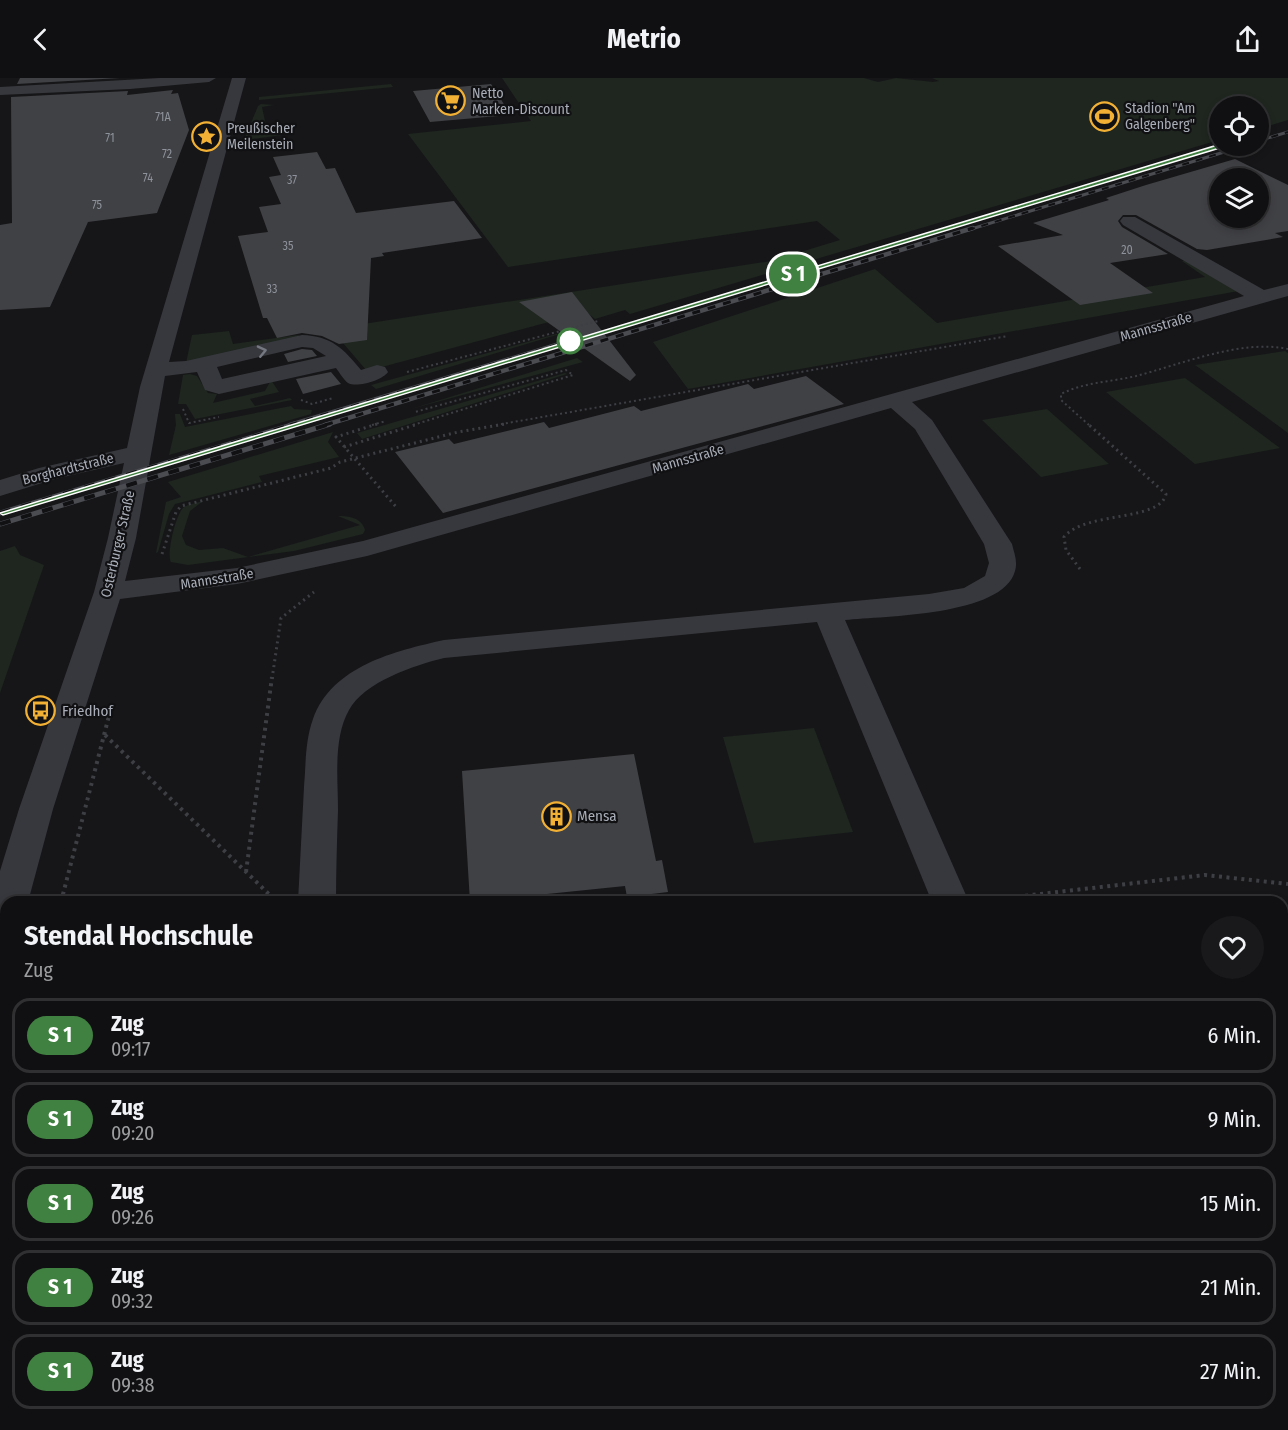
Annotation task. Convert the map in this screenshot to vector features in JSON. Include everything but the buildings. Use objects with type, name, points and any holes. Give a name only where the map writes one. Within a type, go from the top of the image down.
[{"type":"street","points":[[0,91],[209,78]]},
{"type":"street","name":"Osterburger Straße","points":[[11,896],[36,809],[108,592],[122,538],[137,453],[156,370],[238,78]]},
{"type":"street","points":[[1129,221],[1262,297]]},
{"type":"street","name":"Mannsstraße","points":[[108,592],[237,576],[367,548],[1288,290]]},
{"type":"street","points":[[156,370],[205,364],[213,385],[219,387],[340,360],[356,378],[377,372]]},
{"type":"street","points":[[317,896],[324,734],[334,708],[353,688],[374,674],[405,659],[444,648],[828,614],[966,598],[987,588],[999,574],[1003,564],[998,544],[924,425],[897,401]]},
{"type":"street","name":"Borghardtstraße","points":[[0,488],[48,473],[137,453]]},
{"type":"street","points":[[828,614],[948,896]]},
{"type":"path","points":[[153,555],[162,554],[176,512],[181,506],[331,468],[353,458],[458,432],[1018,334]]},
{"type":"path","points":[[1080,569],[1065,548],[1063,538],[1067,531],[1078,525],[1152,510],[1166,501],[1166,494],[1061,400],[1061,394],[1072,388],[1136,376],[1187,358],[1270,345],[1288,349]]},
{"type":"path","points":[[344,447],[573,375],[566,370],[415,412]]},
{"type":"path","points":[[386,420],[336,436],[398,509]]},
{"type":"path","points":[[246,872],[281,618],[320,587]]},
{"type":"path","points":[[64,896],[112,705]]},
{"type":"path","points":[[105,735],[271,896]]},
{"type":"path","points":[[1022,896],[1205,875],[1288,884]]},
{"type":"shaded area","points":[[502,78],[864,78],[878,82],[896,78],[933,82],[939,81],[932,78],[1288,78],[1288,120],[1269,126],[1269,96],[1209,96],[1209,143],[630,314],[625,310],[595,319],[586,312],[367,371],[331,329],[771,261],[840,240],[817,221],[508,267],[408,134],[531,121]]},
{"type":"shaded area","points":[[391,84],[393,87],[259,100],[259,97]]},
{"type":"shaded area","points":[[261,104],[274,105],[262,107],[268,135],[283,135],[244,140],[258,106]]},
{"type":"shaded area","points":[[1182,261],[1239,291],[688,389],[653,342],[875,269],[937,323],[1205,277]]},
{"type":"shaded area","points":[[600,322],[376,389],[371,385]]},
{"type":"shaded area","points":[[229,331],[233,344],[298,335],[301,338],[186,363],[192,335]]},
{"type":"shaded area","points":[[1285,351],[1288,353],[1288,433],[1195,365]]},
{"type":"shaded area","points":[[577,358],[583,362],[411,409]]},
{"type":"shaded area","points":[[567,374],[362,439],[357,433]]},
{"type":"shaded area","points":[[183,375],[197,376],[208,393],[217,394],[213,403],[265,391],[271,380],[279,392],[250,399],[255,406],[290,398],[292,400],[195,419],[186,404],[178,404]]},
{"type":"shaded area","points":[[1185,378],[1280,448],[1195,464],[1106,392]]},
{"type":"shaded area","points":[[291,406],[294,409],[312,410],[311,414],[169,455],[176,425],[175,414],[180,414],[185,427]]},
{"type":"shaded area","points":[[1047,409],[1109,464],[1041,477],[982,420]]},
{"type":"shaded area","points":[[333,432],[328,442],[339,457],[259,476],[262,482],[175,504],[169,514],[156,553],[166,502],[181,497],[168,482]]},
{"type":"shaded area","points":[[203,501],[190,511],[182,536],[186,545],[199,550],[223,548],[248,557],[360,525],[338,516],[358,520],[365,530],[363,534],[294,551],[188,565],[171,562],[171,543],[181,511],[186,506]]},
{"type":"shaded area","points":[[15,546],[20,555],[44,565],[0,693],[0,551]]},
{"type":"shaded area","points":[[814,728],[853,832],[754,843],[723,737]]},
{"type":"railway","points":[[1269,138],[1288,132]]},
{"type":"railway","points":[[968,230],[1211,156]]},
{"type":"railway","points":[[325,425],[973,228]]},
{"type":"railway","points":[[290,425],[563,343]]},
{"type":"railway","points":[[0,513],[295,424]]},
{"type":"railway","points":[[0,524],[330,424]]},
{"type":"train","points":[[0,513],[1209,150]]},
{"type":"place","name":"Netto Marken-Discount","points":[[451,101]]},
{"type":"place","name":"Stadion \"Am Galgenberg\"","points":[[1104,116]]},
{"type":"place","name":"Preußischer Meilenstein","points":[[206,136]]},
{"type":"place","name":"Friedhof","points":[[41,711]]},
{"type":"place","name":"Mensa","points":[[556,816]]}]
